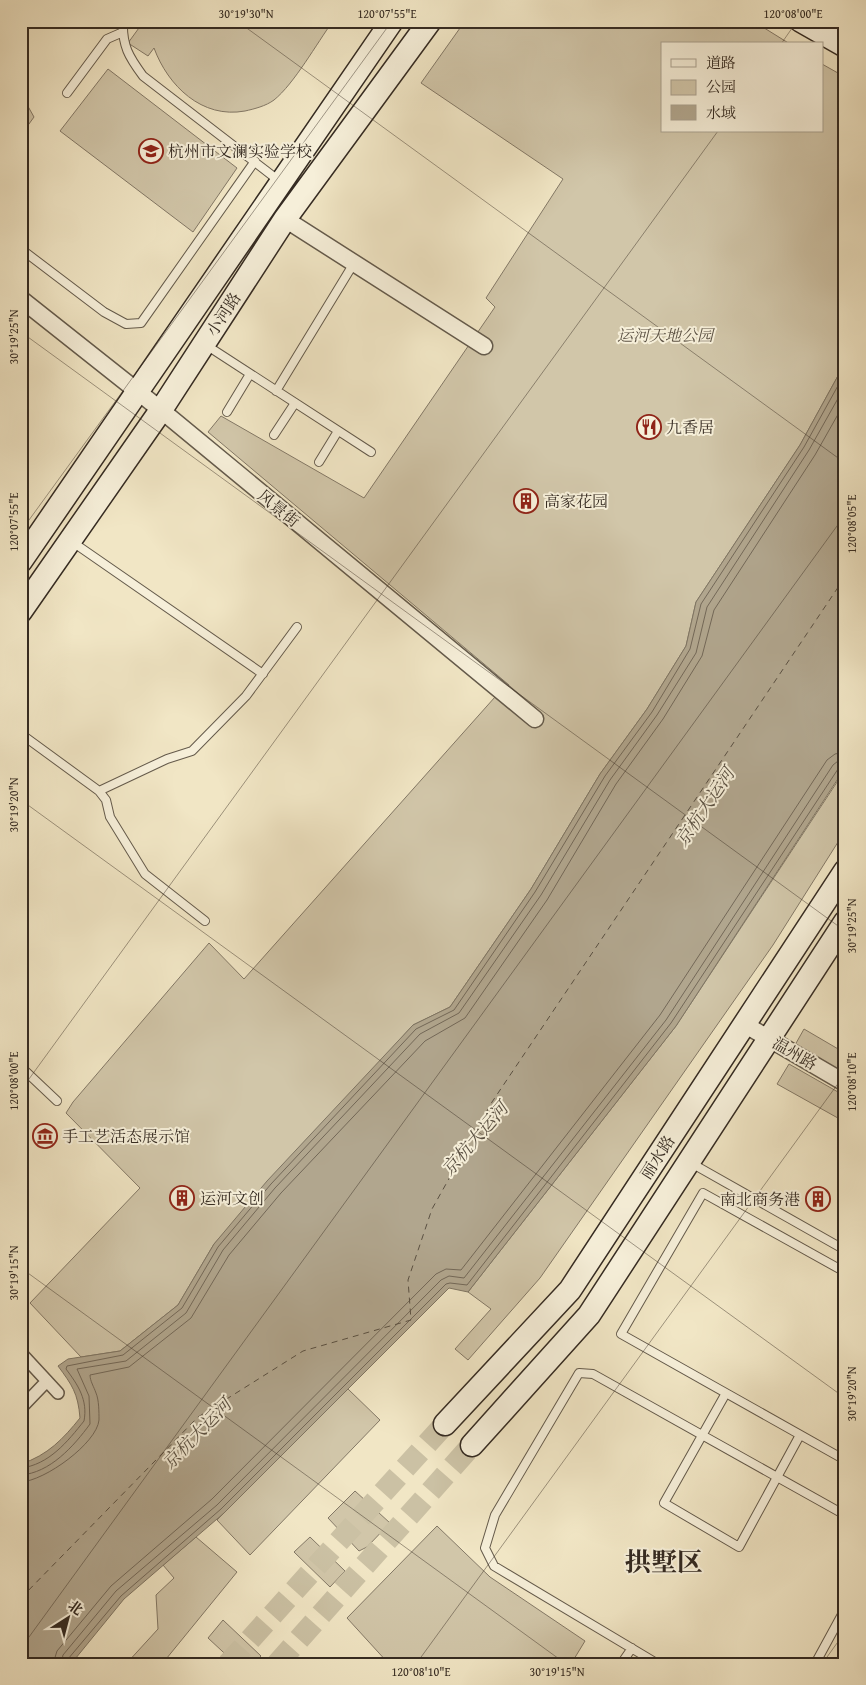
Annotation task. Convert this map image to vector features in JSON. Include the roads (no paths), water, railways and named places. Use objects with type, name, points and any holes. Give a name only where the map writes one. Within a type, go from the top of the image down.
[{"type":"main road","name":"小河路","points":[[21,561],[139,393],[280,182],[392,21]]},
{"type":"main road","name":"小河路","points":[[21,611],[72,541],[161,410],[285,220],[430,21]]},
{"type":"main road","points":[[801,21],[845,46]]},
{"type":"main road","name":"丽水路","points":[[446,1424],[570,1290],[845,871]]},
{"type":"main road","name":"丽水路","points":[[472,1445],[589,1315],[845,922]]},
{"type":"street","points":[[285,220],[484,346]]},
{"type":"street","name":"风景街","points":[[21,299],[161,410],[535,719]]},
{"type":"street","name":"温州路","points":[[744,1024],[845,1083]]},
{"type":"street","points":[[21,1353],[58,1393]]},
{"type":"street","points":[[21,1408],[47,1381]]},
{"type":"lane","points":[[123,21],[122,39],[131,60],[144,76],[280,182]]},
{"type":"lane","points":[[67,93],[107,39],[123,32]]},
{"type":"lane","points":[[21,248],[104,312],[126,324],[141,323],[255,161]]},
{"type":"lane","points":[[276,391],[354,263]]},
{"type":"lane","points":[[204,344],[371,452]]},
{"type":"lane","points":[[227,412],[250,374]]},
{"type":"lane","points":[[274,435],[295,403]]},
{"type":"lane","points":[[319,462],[338,430]]},
{"type":"lane","points":[[72,541],[263,674]]},
{"type":"lane","points":[[99,791],[167,759],[192,750],[246,696],[296,626]]},
{"type":"lane","points":[[21,734],[99,791],[106,800],[110,817],[145,874],[205,921]]},
{"type":"lane","points":[[21,1067],[57,1101]]},
{"type":"lane","points":[[689,1162],[845,1250]]},
{"type":"lane","points":[[845,1272],[703,1193],[622,1334],[845,1460]]},
{"type":"lane","points":[[658,1664],[494,1566],[485,1548],[495,1515],[578,1373],[593,1374],[845,1515]]},
{"type":"lane","points":[[726,1393],[664,1503],[739,1547],[800,1435]]},
{"type":"lane","points":[[815,1664],[845,1609]]},
{"type":"lane","points":[[623,1661],[632,1648]]},
{"type":"water","name":"京杭大运河","points":[[845,363],[845,768],[676,1026],[468,1292],[449,1288],[224,1513],[124,1599],[71,1664],[21,1664],[21,1464],[39,1456],[54,1446],[80,1418],[74,1390],[58,1366],[68,1359],[120,1351],[178,1305],[214,1244],[267,1181],[413,1025],[450,1007],[531,889],[600,774],[647,709],[686,646],[696,602],[800,445]]},
{"type":"tunnel","points":[[228,1664],[445,1424]]},
{"type":"tunnel","points":[[277,1664],[472,1445]]},
{"type":"place","name":"杭州市文澜实验学校","points":[[151,151]]},
{"type":"place","name":"九香居","points":[[649,427]]},
{"type":"place","name":"高家花园","points":[[526,501]]},
{"type":"place","name":"手工艺活态展示馆","points":[[45,1136]]},
{"type":"place","name":"运河文创","points":[[182,1198]]},
{"type":"place","name":"南北商务港","points":[[818,1199]]},
{"type":"district","name":"拱墅区","points":[[664,1562]]},
{"type":"park label","name":"运河天地公园","points":[[665,335]]}]
